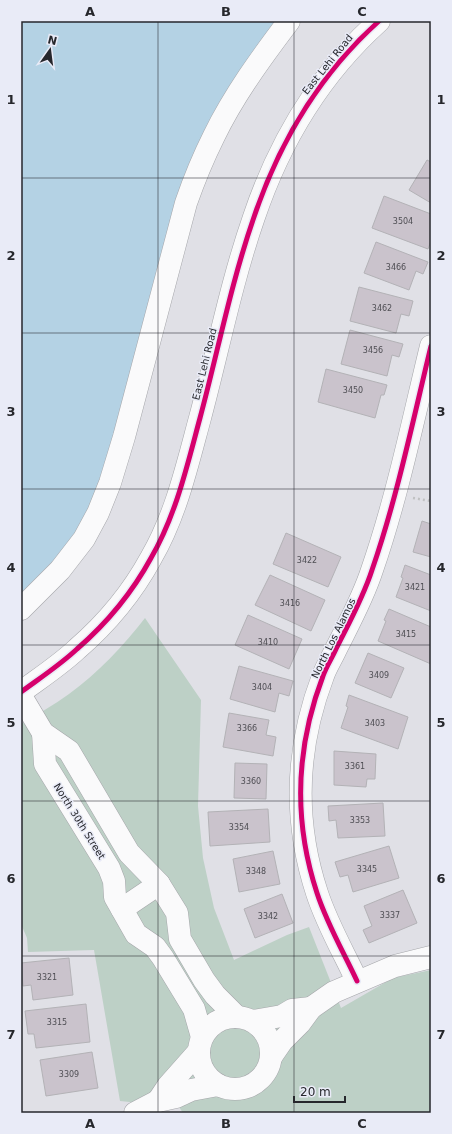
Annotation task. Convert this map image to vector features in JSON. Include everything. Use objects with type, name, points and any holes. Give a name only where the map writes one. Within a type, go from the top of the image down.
[{"type":"street","points":[[21,609],[60,570],[84,539],[98,513],[110,483],[124,437],[184,211],[200,166],[214,135],[235,98],[262,57],[289,21]]},
{"type":"street","name":"East Lehi Road","points":[[21,692],[76,651],[105,623],[128,595],[152,558],[168,524],[183,483],[240,261],[254,216],[280,152],[306,106],[340,60],[361,37],[379,21]]},
{"type":"street","name":"North Los Alamos","points":[[358,981],[317,894],[311,871],[302,816],[300,797],[301,767],[312,708],[323,675],[362,597],[378,552],[394,495],[431,346]]},
{"type":"street","name":"North 30th Street","points":[[21,696],[43,733],[69,751],[129,853],[159,884],[177,913],[180,939],[204,980],[215,995],[245,1019]]},
{"type":"street","name":"North 30th Street","points":[[43,733],[45,764],[109,868],[114,881],[115,897],[136,934],[154,947],[164,958],[194,1009],[200,1044]]},
{"type":"street","points":[[122,909],[159,884]]},
{"type":"street","points":[[271,1057],[282,1041],[300,1023],[311,1008],[334,992],[395,966],[431,956]]},
{"type":"street","points":[[158,1101],[200,1044],[208,1029],[216,1022],[226,1018],[245,1019],[282,1016],[292,1010],[311,1008]]},
{"type":"street","points":[[200,1044],[200,1061],[209,1078],[218,1085],[229,1089],[240,1089],[252,1085],[261,1078],[268,1069],[271,1057],[271,1047],[267,1036],[261,1028],[245,1019]]},
{"type":"street","points":[[134,1113],[158,1101],[176,1097],[191,1090],[218,1085]]},
{"type":"green space","points":[[145,618],[201,700],[198,806],[203,858],[214,908],[234,960],[287,935],[309,927],[341,1008],[393,978],[431,970],[431,1113],[183,1113],[179,1107],[120,1101],[94,950],[28,952],[27,938],[21,924],[21,724],[63,698],[90,677],[119,649]]},
{"type":"water","points":[[21,21],[289,21],[214,135],[98,513],[21,609]]},
{"type":"building","points":[[427,160],[431,162],[431,203],[409,190]]},
{"type":"building","points":[[384,196],[431,214],[431,241],[428,249],[372,228]]},
{"type":"building","points":[[376,242],[428,262],[423,274],[416,271],[409,290],[364,273]]},
{"type":"building","points":[[359,287],[413,301],[409,316],[401,314],[396,333],[350,321]]},
{"type":"building","points":[[350,330],[403,344],[399,357],[392,355],[387,376],[341,364]]},
{"type":"building","points":[[326,369],[387,385],[384,395],[381,395],[375,418],[318,402]]},
{"type":"building","points":[[422,521],[431,524],[431,557],[413,552]]},
{"type":"building","points":[[286,533],[341,557],[328,587],[273,564]]},
{"type":"building","points":[[405,565],[431,575],[431,611],[396,597],[403,578],[401,577]]},
{"type":"building","points":[[270,575],[325,600],[311,631],[255,605]]},
{"type":"building","points":[[389,609],[431,627],[431,664],[378,641]]},
{"type":"building","points":[[248,615],[302,639],[289,669],[235,645]]},
{"type":"building","points":[[368,653],[404,668],[391,698],[355,683]]},
{"type":"building","points":[[239,666],[293,681],[289,696],[279,693],[275,712],[230,699]]},
{"type":"building","points":[[349,695],[408,717],[398,749],[341,728],[348,707],[346,706]]},
{"type":"building","points":[[229,713],[269,720],[266,735],[276,737],[273,756],[223,747]]},
{"type":"building","points":[[334,751],[376,754],[375,779],[367,779],[366,787],[334,785]]},
{"type":"building","points":[[235,763],[267,764],[266,799],[234,798]]},
{"type":"building","points":[[383,803],[385,836],[338,838],[336,820],[329,821],[328,806]]},
{"type":"building","points":[[268,809],[270,842],[210,846],[208,812]]},
{"type":"building","points":[[389,846],[399,878],[353,892],[348,875],[340,877],[335,862]]},
{"type":"building","points":[[273,851],[280,884],[239,892],[233,859]]},
{"type":"building","points":[[403,890],[417,923],[369,943],[363,930],[372,926],[364,906]]},
{"type":"building","points":[[282,894],[293,923],[255,938],[244,909]]},
{"type":"building","points":[[69,958],[73,995],[33,1000],[31,985],[23,986],[21,963]]},
{"type":"building","points":[[86,1004],[90,1042],[36,1048],[34,1034],[28,1034],[25,1011]]},
{"type":"building","points":[[92,1052],[98,1088],[46,1096],[40,1060]]},
{"type":"cycle path","points":[[21,692],[70,655],[99,629],[136,583],[160,542],[180,490],[207,393],[238,267],[264,190],[289,136],[320,87],[338,64],[379,21]]},
{"type":"cycle path","points":[[357,981],[326,916],[309,866],[301,811],[303,757],[307,730],[323,676],[360,600],[381,543],[404,459],[431,346]]}]
